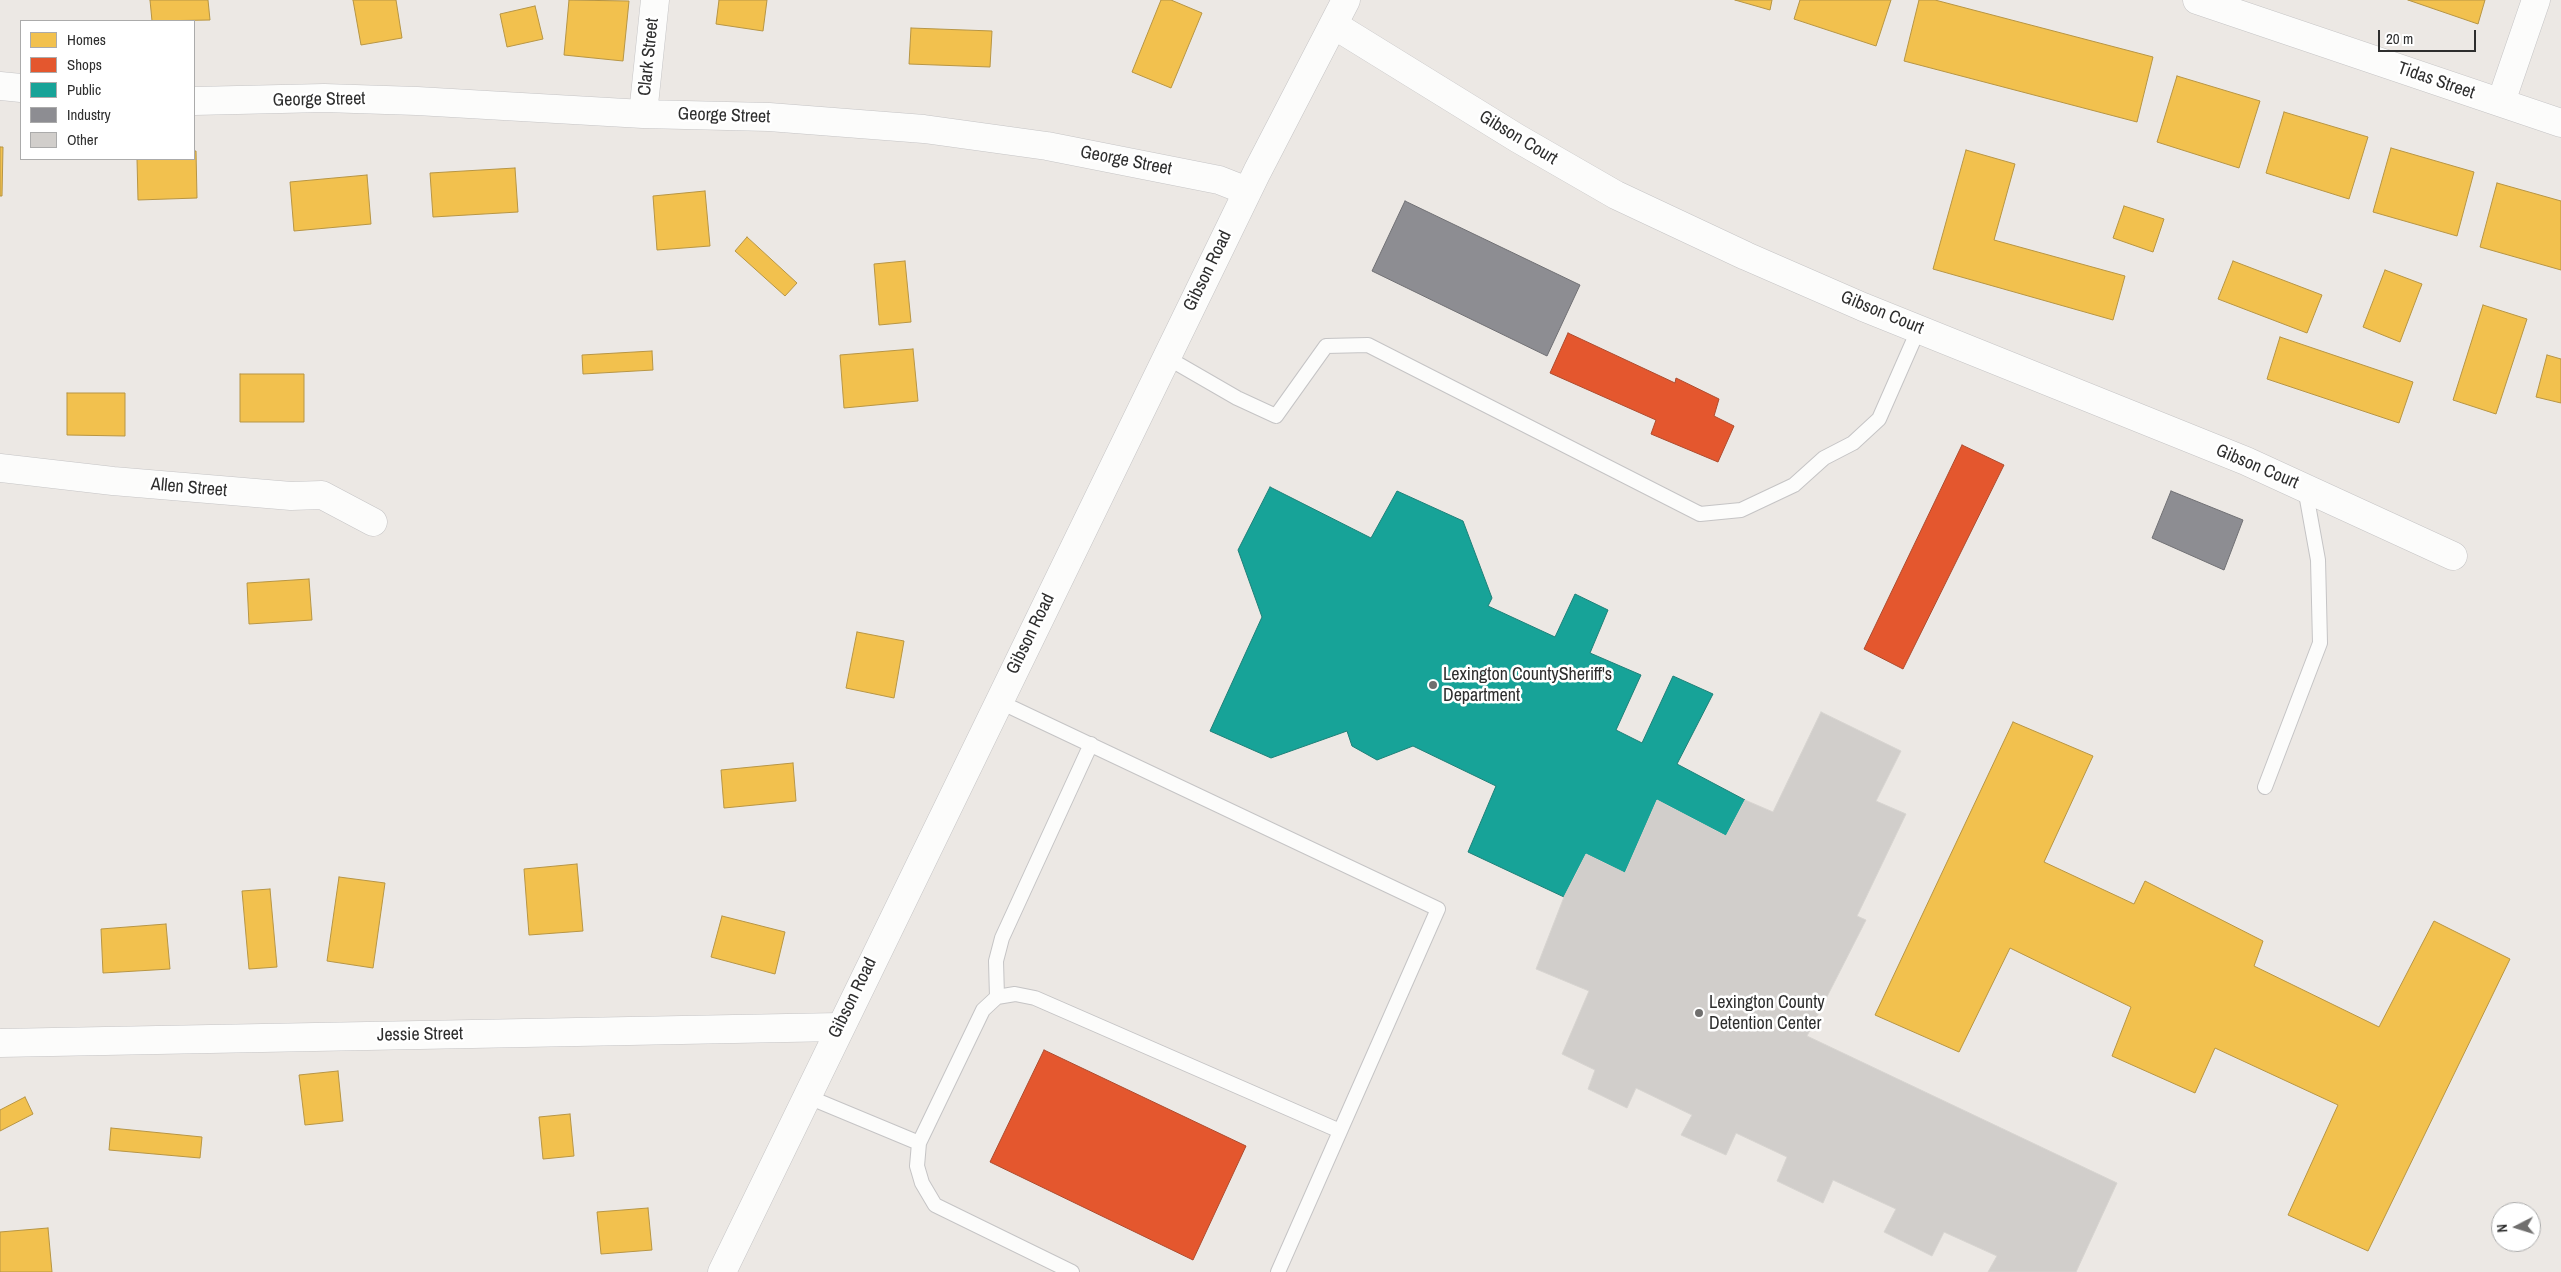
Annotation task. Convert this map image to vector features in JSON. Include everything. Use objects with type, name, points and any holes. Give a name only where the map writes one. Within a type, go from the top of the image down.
[{"type":"street","name":"Clark Street","points":[[643,114],[655,0]]},
{"type":"street","name":"Gibson Road","points":[[722,1272],[839,1027],[1247,191],[1346,0]]},
{"type":"street","name":"Tidas Street","points":[[2197,0],[2561,123]]},
{"type":"street","points":[[2501,102],[2536,0]]},
{"type":"street","name":"Gibson Court","points":[[1334,25],[1517,138],[1616,195],[1746,256],[2103,402],[2305,488],[2453,556]]},
{"type":"street","points":[[0,86],[20,88]]},
{"type":"street","name":"George Street","points":[[195,101],[361,99],[643,114],[769,117],[924,129],[1047,146],[1219,180],[1247,191]]},
{"type":"street","name":"Allen Street","points":[[0,468],[113,481],[291,496],[322,495],[372,522]]},
{"type":"street","name":"Jessie Street","points":[[0,1043],[839,1027]]},
{"type":"lane","points":[[1166,357],[1237,398],[1276,416],[1326,346],[1368,345],[1700,514],[1741,510],[1794,485],[1824,458],[1852,443],[1879,419],[1919,328]]},
{"type":"lane","points":[[2265,787],[2320,643],[2318,560],[2305,488]]},
{"type":"lane","points":[[998,701],[1438,909],[1278,1272]]},
{"type":"lane","points":[[997,997],[996,961],[1002,938],[1091,744]]},
{"type":"lane","points":[[1072,1272],[959,1219],[935,1205],[922,1183],[917,1166],[919,1142],[983,1010],[997,997],[1015,994],[1035,998],[1340,1131]]},
{"type":"lane","points":[[806,1096],[919,1142]]},
{"type":"building: Homes","points":[[150,0],[208,0],[210,20],[152,20]]},
{"type":"building: Homes","points":[[353,0],[396,0],[402,38],[361,45]]},
{"type":"building: Homes","points":[[569,0],[629,1],[623,61],[564,55]]},
{"type":"building: Homes","points":[[719,0],[767,0],[763,31],[716,24]]},
{"type":"building: Homes","points":[[1161,0],[1171,0],[1202,13],[1171,88],[1132,72]]},
{"type":"building: Homes","points":[[1735,0],[1772,0],[1770,10]]},
{"type":"building: Homes","points":[[1800,0],[1891,0],[1876,46],[1794,19]]},
{"type":"building: Homes","points":[[1919,0],[1935,0],[2153,57],[2137,122],[1904,61]]},
{"type":"building: Homes","points":[[2408,0],[2485,0],[2478,24]]},
{"type":"building: Homes","points":[[535,6],[543,39],[507,47],[500,14]]},
{"type":"building: Homes","points":[[911,28],[992,31],[990,67],[909,64]]},
{"type":"building: Homes","points":[[2177,76],[2260,101],[2239,168],[2157,142]]},
{"type":"building: Homes","points":[[2284,112],[2368,137],[2349,199],[2266,173]]},
{"type":"building: Homes","points":[[0,147],[3,147],[2,196],[0,196]]},
{"type":"building: Homes","points":[[2391,148],[2474,172],[2457,236],[2373,212]]},
{"type":"building: Homes","points":[[1966,150],[2015,164],[1994,240],[2125,276],[2113,320],[1933,269]]},
{"type":"building: Homes","points":[[196,151],[197,198],[138,200],[137,160],[195,160]]},
{"type":"building: Homes","points":[[515,168],[518,212],[433,217],[430,173]]},
{"type":"building: Homes","points":[[367,175],[371,224],[294,231],[290,182]]},
{"type":"building: Homes","points":[[2497,183],[2561,201],[2561,270],[2480,247]]},
{"type":"building: Homes","points":[[705,191],[710,246],[657,250],[653,196]]},
{"type":"building: Homes","points":[[2124,206],[2164,219],[2153,252],[2113,238]]},
{"type":"building: Homes","points":[[747,237],[797,283],[785,296],[735,251]]},
{"type":"building: Homes","points":[[905,261],[911,322],[879,325],[874,264]]},
{"type":"building: Homes","points":[[2233,261],[2322,295],[2307,333],[2218,299]]},
{"type":"building: Homes","points":[[2385,270],[2422,284],[2400,342],[2363,327]]},
{"type":"building: Homes","points":[[2483,305],[2527,319],[2496,414],[2453,400]]},
{"type":"building: Homes","points":[[2280,337],[2413,382],[2399,423],[2267,379]]},
{"type":"building: Homes","points":[[913,349],[918,401],[844,408],[840,355]]},
{"type":"building: Homes","points":[[652,351],[653,370],[583,374],[582,355]]},
{"type":"building: Homes","points":[[2547,355],[2561,359],[2561,403],[2536,397]]},
{"type":"building: Homes","points":[[240,374],[304,374],[304,422],[240,422]]},
{"type":"building: Homes","points":[[67,393],[125,393],[125,436],[67,435]]},
{"type":"building: Homes","points":[[309,579],[312,620],[249,624],[247,583]]},
{"type":"building: Homes","points":[[857,632],[904,641],[894,698],[846,688]]},
{"type":"building: Homes","points":[[2013,722],[2093,756],[2044,862],[2134,904],[2145,881],[2263,941],[2254,966],[2379,1027],[2434,921],[2510,959],[2368,1251],[2288,1215],[2338,1105],[2215,1048],[2195,1093],[2112,1056],[2131,1007],[2010,948],[1959,1052],[1875,1015]]},
{"type":"building: Homes","points":[[793,763],[796,801],[724,808],[721,770]]},
{"type":"building: Homes","points":[[577,864],[583,931],[529,935],[524,869]]},
{"type":"building: Homes","points":[[339,877],[385,883],[373,968],[327,961]]},
{"type":"building: Homes","points":[[270,889],[277,967],[249,969],[242,891]]},
{"type":"building: Homes","points":[[722,916],[785,932],[775,974],[711,957]]},
{"type":"building: Homes","points":[[166,924],[170,969],[103,973],[101,929]]},
{"type":"building: Homes","points":[[338,1071],[343,1121],[305,1125],[299,1075]]},
{"type":"building: Homes","points":[[25,1097],[33,1114],[0,1131],[0,1110]]},
{"type":"building: Homes","points":[[570,1114],[574,1156],[543,1159],[539,1117]]},
{"type":"building: Homes","points":[[111,1128],[202,1137],[200,1158],[109,1150]]},
{"type":"building: Homes","points":[[648,1208],[652,1250],[601,1254],[597,1212]]},
{"type":"building: Homes","points":[[48,1228],[52,1272],[0,1272],[0,1232]]},
{"type":"building: Shops","points":[[1568,333],[1675,383],[1676,378],[1719,399],[1714,416],[1734,426],[1718,462],[1651,434],[1656,420],[1550,373]]},
{"type":"building: Shops","points":[[1962,445],[2004,465],[1903,669],[1864,649]]},
{"type":"building: Shops","points":[[1044,1050],[1246,1146],[1193,1260],[990,1162]]},
{"type":"building: Public","name":"Lexington CountySheriff's Department","points":[[1270,487],[1371,538],[1397,491],[1463,521],[1492,598],[1488,606],[1555,637],[1575,594],[1608,610],[1590,653],[1641,675],[1616,730],[1642,743],[1673,676],[1713,694],[1677,764],[1745,800],[1726,836],[1657,800],[1625,873],[1586,854],[1564,897],[1468,852],[1496,786],[1413,746],[1377,760],[1352,746],[1347,731],[1271,758],[1210,731],[1262,617],[1238,550]]},
{"type":"building: Industry","points":[[1405,201],[1580,285],[1547,356],[1372,271]]},
{"type":"building: Industry","points":[[2171,491],[2243,520],[2224,570],[2152,538]]},
{"type":"building: Other","name":"Lexington County Detention Center","points":[[1821,712],[1901,751],[1876,801],[1906,814],[1857,916],[1866,920],[1807,1036],[2117,1183],[2076,1272],[1988,1272],[1997,1256],[1944,1232],[1932,1256],[1884,1232],[1896,1209],[1833,1180],[1823,1203],[1777,1181],[1787,1157],[1736,1133],[1726,1155],[1681,1135],[1692,1115],[1636,1088],[1627,1108],[1588,1089],[1595,1070],[1562,1054],[1589,991],[1536,969],[1564,897],[1586,854],[1625,873],[1657,800],[1726,836],[1745,800],[1773,812]]},
{"type":"place","name":"Lexington CountySheriff's Department","points":[[1433,685]]},
{"type":"place","name":"Lexington County Detention Center","points":[[1699,1013]]}]
